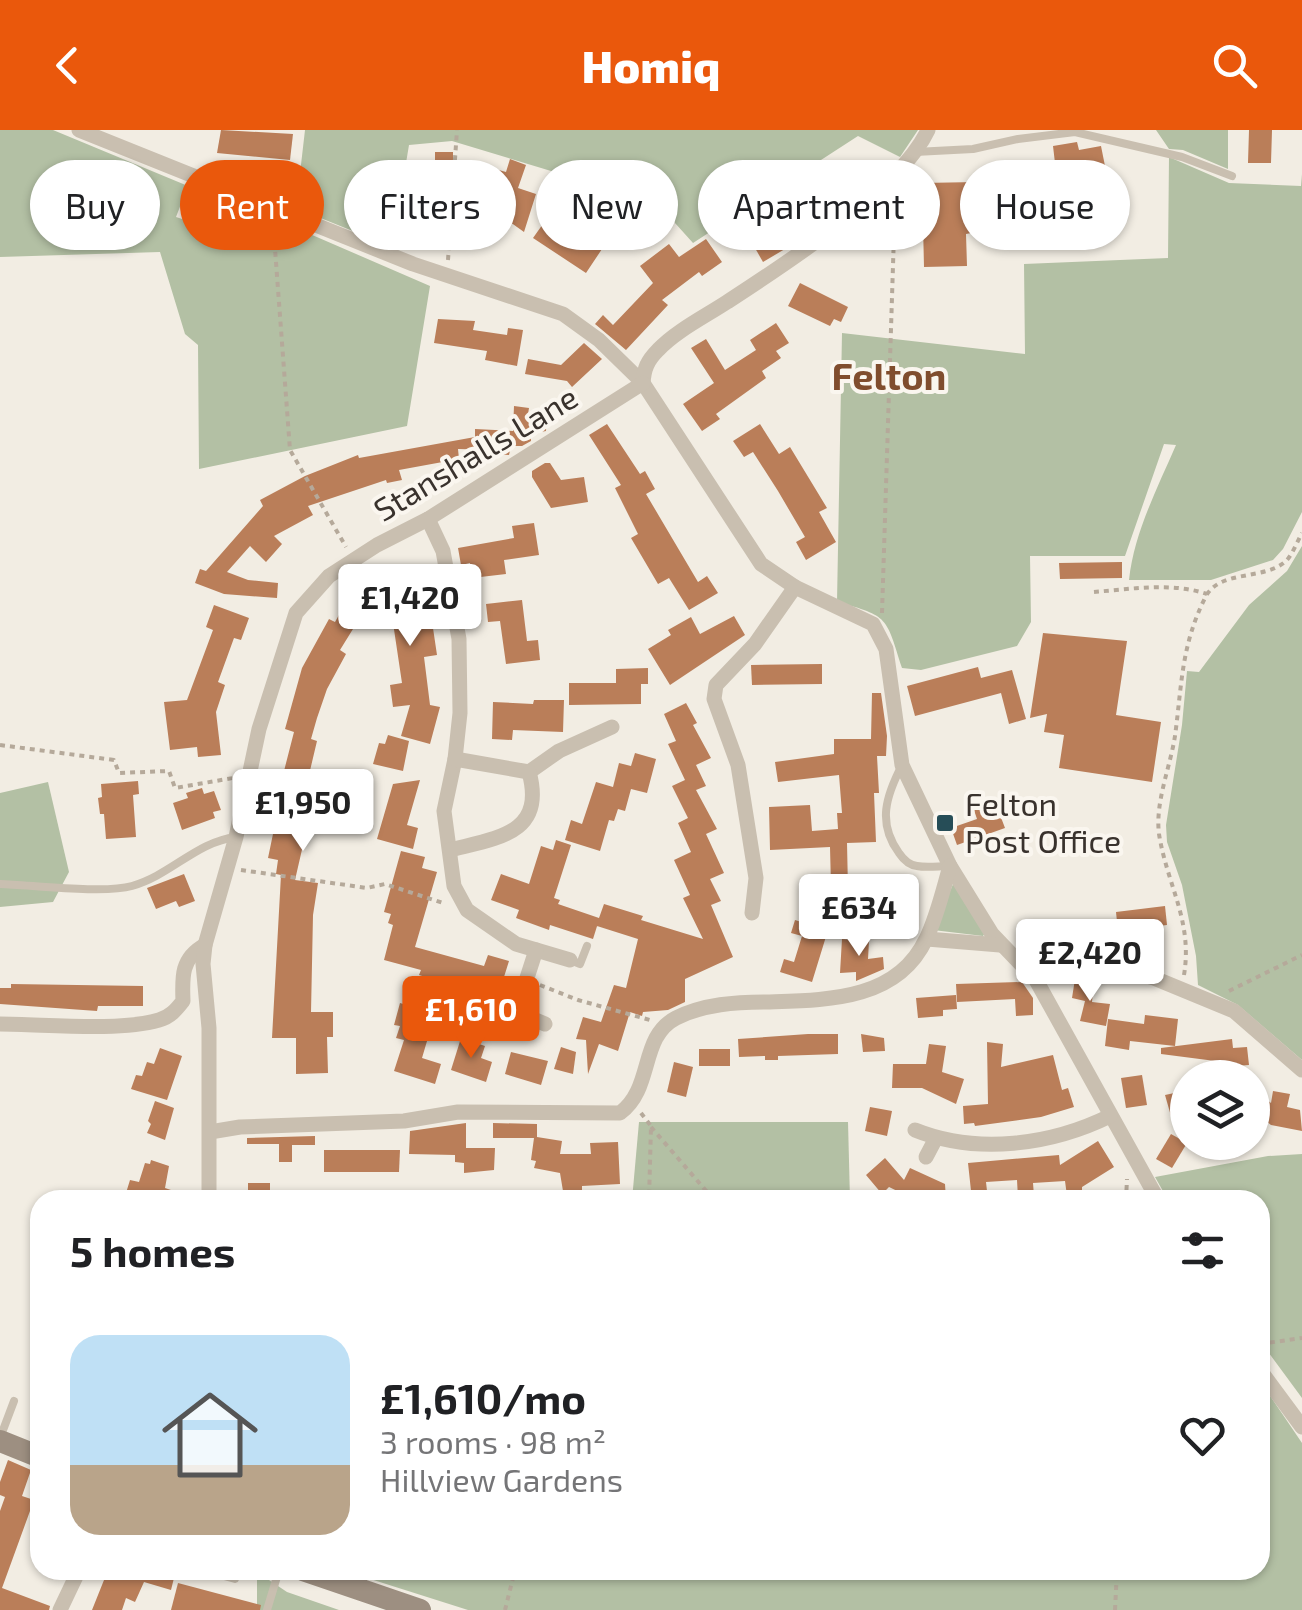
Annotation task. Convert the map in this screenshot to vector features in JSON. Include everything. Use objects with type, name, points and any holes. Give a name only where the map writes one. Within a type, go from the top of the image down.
[{"type":"street","points":[[79,130],[180,171]]},
{"type":"street","points":[[643,384],[644,366],[660,347],[779,269],[862,206],[914,152],[928,130]]},
{"type":"street","points":[[324,228],[446,275],[563,314],[600,340],[643,384],[761,564],[795,587],[873,624],[886,648],[902,765],[950,866],[1000,945],[1020,962],[1054,1010],[1152,1190]]},
{"type":"street","name":"Stanshalls Lane","points":[[209,1190],[205,945],[236,837],[278,662],[296,613],[329,576],[353,560],[428,519],[643,384]]},
{"type":"street","points":[[428,519],[442,550],[462,675],[455,758],[444,811],[454,886],[467,910],[516,944],[570,960]]},
{"type":"street","points":[[752,913],[756,878],[738,765],[714,699],[716,685],[755,644],[795,587]]},
{"type":"street","points":[[455,758],[529,772],[559,751],[612,728]]},
{"type":"street","points":[[450,850],[503,837],[519,827],[530,814],[535,794],[529,772]]},
{"type":"street","points":[[210,1132],[240,1127],[404,1121],[458,1112],[620,1113],[635,1102],[656,1038],[674,1019],[734,1002],[845,996],[883,986],[908,968],[926,939],[950,866]]},
{"type":"street","points":[[926,939],[1000,945]]},
{"type":"street","points":[[0,1024],[123,1025],[160,1020],[183,1001],[182,968],[194,951],[205,945]]},
{"type":"street","points":[[516,1012],[536,950]]},
{"type":"street","points":[[1020,962],[1032,952],[1058,951],[1154,978],[1234,1011],[1302,1070]]},
{"type":"street","points":[[469,1020],[516,1012],[545,1024]]},
{"type":"street","points":[[916,1130],[944,1142],[1019,1143],[1080,1130],[1110,1116]]},
{"type":"street","points":[[926,1157],[936,1138]]},
{"type":"street","points":[[1270,1384],[1302,1427]]},
{"type":"street","points":[[0,1440],[30,1454]]},
{"type":"street","points":[[60,1610],[74,1580]]},
{"type":"street","points":[[340,1580],[420,1610]]},
{"type":"lane","points":[[914,152],[973,149],[1075,132],[1182,157],[1232,176]]},
{"type":"lane","points":[[902,765],[885,814],[886,836],[903,859],[916,866],[950,866]]},
{"type":"lane","points":[[0,884],[130,887],[216,839],[236,837]]},
{"type":"lane","points":[[570,960],[580,964],[587,946]]},
{"type":"lane","points":[[0,1440],[14,1401]]},
{"type":"lane","points":[[267,1610],[275,1580]]},
{"type":"path","points":[[446,275],[458,130]]},
{"type":"path","points":[[873,624],[882,618],[885,596],[894,234],[922,171],[914,152]]},
{"type":"path","points":[[274,250],[290,450],[353,560]]},
{"type":"path","points":[[1181,990],[1188,951],[1184,916],[1162,852],[1158,827],[1184,651],[1214,585],[1278,566],[1288,558],[1302,533]]},
{"type":"path","points":[[1094,592],[1159,588],[1193,589],[1207,594]]},
{"type":"path","points":[[0,745],[114,760],[120,774],[169,770],[175,788],[248,776]]},
{"type":"path","points":[[226,868],[366,888],[385,884],[467,910]]},
{"type":"path","points":[[1216,1004],[1219,996],[1302,954]]},
{"type":"path","points":[[527,979],[578,1000],[668,1025]]},
{"type":"path","points":[[635,1102],[651,1127],[705,1190]]},
{"type":"path","points":[[650,1190],[651,1127]]},
{"type":"path","points":[[1270,1343],[1302,1338]]},
{"type":"path","points":[[505,1610],[512,1580]]},
{"type":"path","points":[[1115,1610],[1116,1580]]},
{"type":"green space","points":[[0,130],[53,130],[125,160],[30,160],[30,250],[160,250],[160,174],[180,183],[176,217],[180,218],[180,250],[324,250],[324,240],[430,286],[407,426],[199,469],[198,345],[185,334],[160,252],[0,257]]},
{"type":"green space","points":[[305,130],[918,130],[900,157],[858,136],[821,160],[698,160],[698,240],[693,243],[678,226],[678,160],[536,160],[536,166],[452,141],[409,145],[406,160],[344,160],[344,228],[324,219],[324,160],[302,160]]},
{"type":"green space","points":[[1156,130],[1228,130],[1228,169],[1183,150],[1169,149]]},
{"type":"green space","points":[[1169,157],[1229,183],[1301,186],[1302,174],[1302,512],[1283,549],[1273,560],[1211,580],[1129,580],[1141,528],[1176,445],[1164,444],[1125,556],[1030,556],[1031,622],[1017,646],[921,670],[902,668],[883,621],[867,611],[837,602],[842,333],[1025,354],[1024,264],[1168,258]]},
{"type":"green space","points":[[1302,546],[1302,1060],[1238,1005],[1198,985],[1182,885],[1167,842],[1166,825],[1187,671],[1199,672],[1249,605],[1287,571]]},
{"type":"green space","points":[[48,782],[69,872],[53,902],[0,907],[0,793]]},
{"type":"green space","points":[[954,882],[985,933],[983,936],[933,930]]},
{"type":"green space","points":[[639,1122],[848,1122],[850,1190],[633,1190]]},
{"type":"green space","points":[[1302,1154],[1302,1398],[1270,1355],[1270,1190],[1162,1190],[1155,1177],[1246,1160],[1270,1160],[1270,1156]]},
{"type":"green space","points":[[1270,1396],[1302,1443],[1302,1610],[468,1610],[374,1580],[1270,1580]]},
{"type":"green space","points":[[257,1580],[269,1580],[287,1592],[339,1610],[239,1610],[257,1604]]},
{"type":"building","points":[[221,130],[293,134],[290,160],[217,153]]},
{"type":"building","points":[[1249,130],[1272,130],[1271,163],[1248,163]]},
{"type":"building","points":[[1077,142],[1079,150],[1101,146],[1104,160],[1055,160],[1053,146]]},
{"type":"building","points":[[435,152],[453,152],[453,160],[435,160]]},
{"type":"building","points":[[516,161],[526,165],[518,188],[536,194],[524,232],[516,226]]},
{"type":"building","points":[[960,182],[960,250],[966,250],[967,266],[924,267],[924,250],[940,250],[940,183]]},
{"type":"building","points":[[698,244],[698,250],[714,250],[722,262],[702,276],[699,272],[662,300],[668,305],[626,350],[595,324],[603,315],[613,325],[653,283],[640,266],[661,250],[674,250],[679,257]]},
{"type":"building","points":[[551,250],[601,250],[586,273]]},
{"type":"building","points":[[756,250],[783,250],[763,262]]},
{"type":"building","points":[[800,283],[848,307],[841,322],[834,319],[830,326],[788,306]]},
{"type":"building","points":[[438,319],[475,321],[473,330],[507,335],[508,328],[523,330],[517,366],[485,360],[487,351],[434,343]]},
{"type":"building","points":[[776,323],[789,343],[776,351],[781,358],[762,371],[766,378],[716,414],[720,419],[702,431],[683,404],[714,383],[691,348],[706,339],[725,370],[756,350],[750,340]]},
{"type":"building","points":[[584,343],[602,359],[572,387],[567,381],[525,374],[528,359],[561,365]]},
{"type":"building","points":[[514,406],[529,408],[528,414],[547,414],[546,431],[531,434],[531,441],[522,446],[511,446],[509,455],[494,454],[494,450],[458,449],[459,459],[399,470],[402,480],[386,480],[308,506],[313,515],[274,536],[282,544],[266,562],[250,546],[227,572],[248,580],[278,583],[277,598],[224,594],[195,583],[200,569],[206,571],[263,506],[260,500],[305,476],[358,455],[359,458],[475,437],[475,429],[513,431]]},
{"type":"building","points":[[607,424],[640,474],[645,471],[655,489],[646,494],[698,582],[707,576],[718,593],[689,610],[669,578],[658,584],[631,538],[638,534],[615,488],[621,485],[589,435]]},
{"type":"building","points":[[760,424],[779,454],[790,447],[827,508],[819,512],[836,542],[806,560],[796,542],[805,537],[778,491],[753,452],[744,457],[733,441]]},
{"type":"building","points":[[550,463],[561,480],[584,477],[588,502],[551,508],[532,477],[532,471]]},
{"type":"building","points":[[534,523],[539,555],[504,560],[506,574],[472,578],[470,563],[461,565],[458,548],[514,538],[512,526]]},
{"type":"building","points":[[1122,562],[1122,578],[1060,579],[1059,563]]},
{"type":"building","points":[[431,578],[436,607],[430,608],[437,655],[424,657],[430,705],[440,707],[430,744],[401,736],[410,705],[393,707],[390,685],[402,683],[392,616],[389,617],[388,610],[363,615],[359,591]]},
{"type":"building","points":[[522,600],[527,641],[538,640],[540,660],[506,664],[500,621],[488,622],[486,604]]},
{"type":"building","points":[[214,605],[249,618],[241,640],[234,638],[218,682],[225,685],[216,712],[221,755],[198,757],[197,747],[170,750],[164,702],[187,700],[213,630],[206,627]]},
{"type":"building","points":[[344,606],[361,616],[340,650],[346,654],[317,718],[311,739],[317,741],[308,779],[324,784],[320,794],[351,790],[353,805],[324,810],[312,806],[295,880],[318,883],[313,915],[311,1012],[333,1012],[333,1037],[327,1037],[328,1073],[296,1074],[296,1038],[272,1038],[281,875],[276,874],[278,860],[268,858],[273,834],[264,832],[272,794],[280,770],[284,771],[294,732],[285,729],[302,668],[329,619],[335,622]]},
{"type":"building","points":[[734,616],[745,635],[670,685],[648,649],[671,635],[668,630],[691,617],[700,634]]},
{"type":"building","points":[[1043,633],[1127,641],[1116,715],[1161,722],[1152,782],[1059,768],[1064,735],[1044,732],[1047,714],[1030,718]]},
{"type":"building","points":[[822,664],[822,684],[752,685],[751,665]]},
{"type":"building","points":[[978,667],[981,678],[1012,670],[1026,719],[1009,724],[1001,693],[915,716],[907,686]]},
{"type":"building","points":[[648,668],[648,684],[641,684],[641,704],[569,705],[569,683],[616,683],[616,669]]},
{"type":"building","points":[[872,693],[881,693],[887,736],[886,756],[877,756],[876,842],[847,843],[848,889],[831,886],[830,847],[770,850],[769,807],[810,805],[812,831],[838,829],[837,813],[842,813],[839,775],[778,782],[775,762],[834,754],[834,739],[871,739]]},
{"type":"building","points":[[534,700],[564,700],[563,732],[513,730],[512,740],[492,739],[493,702],[533,704]]},
{"type":"building","points":[[686,703],[711,758],[696,765],[706,786],[696,790],[717,829],[706,834],[724,873],[710,879],[721,901],[711,905],[733,957],[685,979],[685,1002],[668,1010],[643,1012],[642,1016],[630,1012],[618,1051],[599,1044],[588,1074],[586,1040],[576,1039],[583,1017],[601,1022],[614,985],[626,988],[638,939],[597,926],[593,939],[550,925],[549,930],[516,918],[519,910],[491,900],[501,874],[529,884],[541,846],[553,850],[556,840],[571,845],[554,898],[560,900],[558,904],[599,918],[604,904],[703,939],[683,898],[690,895],[674,860],[691,852],[678,823],[688,818],[672,786],[685,780],[668,744],[676,741],[664,714]]},
{"type":"building","points":[[388,735],[409,741],[403,771],[373,764],[379,743],[385,744]]},
{"type":"building","points":[[635,753],[656,759],[647,793],[631,789],[625,811],[618,809],[614,821],[609,820],[600,851],[565,840],[571,820],[582,824],[596,782],[613,787],[619,763],[631,766]]},
{"type":"building","points":[[420,780],[407,825],[418,828],[413,849],[377,839],[393,784]]},
{"type":"building","points":[[138,781],[139,794],[133,795],[136,837],[106,839],[98,798],[102,797],[101,784]]},
{"type":"building","points":[[202,788],[204,794],[214,791],[221,810],[213,812],[215,818],[182,830],[173,803]]},
{"type":"building","points":[[994,799],[1005,828],[957,845],[951,828],[977,819],[973,807]]},
{"type":"building","points":[[401,851],[425,857],[422,868],[437,872],[415,947],[484,966],[488,955],[509,961],[498,996],[460,984],[457,994],[433,987],[435,980],[419,975],[421,970],[384,960],[393,925],[388,923],[391,914],[384,912]]},
{"type":"building","points":[[184,874],[195,901],[179,907],[176,901],[156,909],[147,888]]},
{"type":"building","points":[[845,891],[878,891],[878,911],[844,911]]},
{"type":"building","points":[[1165,906],[1167,925],[1118,931],[1116,912]]},
{"type":"building","points":[[795,920],[828,930],[812,982],[780,972],[784,959],[794,962],[802,936],[791,933]]},
{"type":"building","points":[[842,939],[869,941],[868,959],[883,957],[884,969],[856,981],[856,972],[840,973]]},
{"type":"building","points":[[1075,979],[1094,982],[1092,1002],[1110,1004],[1106,1026],[1080,1021],[1085,1001],[1072,998]]},
{"type":"building","points":[[1022,982],[1033,998],[1033,1015],[1016,1016],[1015,999],[957,1002],[956,984]]},
{"type":"building","points":[[11,984],[143,986],[143,1006],[98,1006],[97,1011],[0,1004],[0,988],[11,988]]},
{"type":"building","points":[[956,995],[957,1009],[943,1010],[943,1016],[918,1018],[916,998]]},
{"type":"building","points":[[400,1003],[435,1014],[422,1058],[441,1064],[435,1084],[394,1071],[404,1040],[396,1038],[400,1026],[394,1025]]},
{"type":"building","points":[[1145,1015],[1178,1019],[1175,1046],[1130,1041],[1129,1050],[1105,1046],[1108,1019],[1144,1024]]},
{"type":"building","points":[[838,1034],[838,1054],[778,1056],[778,1060],[739,1057],[738,1039]]},
{"type":"building","points":[[861,1034],[884,1038],[885,1051],[863,1052]]},
{"type":"building","points":[[461,1038],[485,1046],[481,1058],[492,1062],[486,1082],[451,1070]]},
{"type":"building","points":[[1232,1039],[1233,1048],[1247,1047],[1248,1060],[1161,1054],[1161,1048]]},
{"type":"building","points":[[987,1042],[1003,1044],[1001,1067],[1053,1055],[1062,1090],[1068,1088],[1074,1107],[1041,1117],[964,1124],[963,1106],[988,1104]]},
{"type":"building","points":[[929,1044],[946,1046],[942,1072],[964,1079],[956,1104],[922,1088],[892,1088],[893,1064],[926,1064]]},
{"type":"building","points":[[561,1047],[576,1052],[573,1074],[554,1069]]},
{"type":"building","points":[[160,1048],[182,1056],[167,1100],[131,1089],[147,1062],[154,1064]]},
{"type":"building","points":[[699,1049],[730,1049],[730,1066],[699,1066]]},
{"type":"building","points":[[511,1052],[548,1061],[541,1085],[505,1074]]},
{"type":"building","points":[[674,1062],[693,1067],[686,1097],[667,1092]]},
{"type":"building","points":[[1142,1075],[1147,1105],[1126,1108],[1121,1078]]},
{"type":"building","points":[[1273,1091],[1290,1094],[1287,1107],[1300,1110],[1302,1131],[1271,1125]]},
{"type":"building","points":[[155,1101],[174,1108],[165,1140],[147,1133]]},
{"type":"building","points":[[870,1107],[892,1111],[887,1136],[865,1131]]},
{"type":"building","points":[[466,1123],[466,1148],[495,1148],[494,1170],[464,1173],[464,1163],[455,1162],[455,1155],[409,1154],[410,1131]]},
{"type":"building","points":[[493,1123],[537,1124],[537,1137],[562,1141],[560,1154],[591,1154],[590,1143],[618,1142],[620,1184],[563,1190],[560,1173],[534,1168],[534,1138],[493,1138]]},
{"type":"building","points":[[315,1136],[315,1145],[292,1145],[292,1162],[279,1162],[279,1144],[247,1144],[247,1138]]},
{"type":"building","points":[[1170,1136],[1170,1160],[1177,1160],[1172,1168],[1156,1159]]},
{"type":"building","points":[[1098,1141],[1114,1167],[1082,1190],[1066,1190],[1065,1181],[1033,1183],[1034,1190],[1018,1190],[1017,1180],[986,1182],[987,1190],[971,1190],[968,1163],[1059,1155],[1060,1165]]},
{"type":"building","points":[[324,1150],[400,1150],[399,1172],[324,1172]]},
{"type":"building","points":[[885,1158],[904,1180],[910,1168],[945,1184],[945,1190],[879,1190],[866,1175]]},
{"type":"building","points":[[151,1160],[169,1166],[165,1188],[171,1190],[127,1190],[130,1180],[139,1182],[145,1163],[150,1164]]},
{"type":"building","points":[[248,1183],[270,1183],[270,1190],[248,1190]]},
{"type":"building","points":[[8,1460],[30,1470],[22,1496],[30,1499],[30,1511],[2,1588],[50,1606],[49,1610],[0,1610],[0,1511],[5,1497],[0,1495]]},
{"type":"building","points":[[104,1580],[174,1580],[171,1590],[144,1582],[135,1602],[126,1598],[122,1610],[92,1610]]},
{"type":"building","points":[[178,1583],[261,1605],[260,1610],[171,1610]]},
{"type":"place","name":"Felton Post Office","points":[[945,823]]},
{"type":"district","name":"Felton","points":[[889,377]]}]
